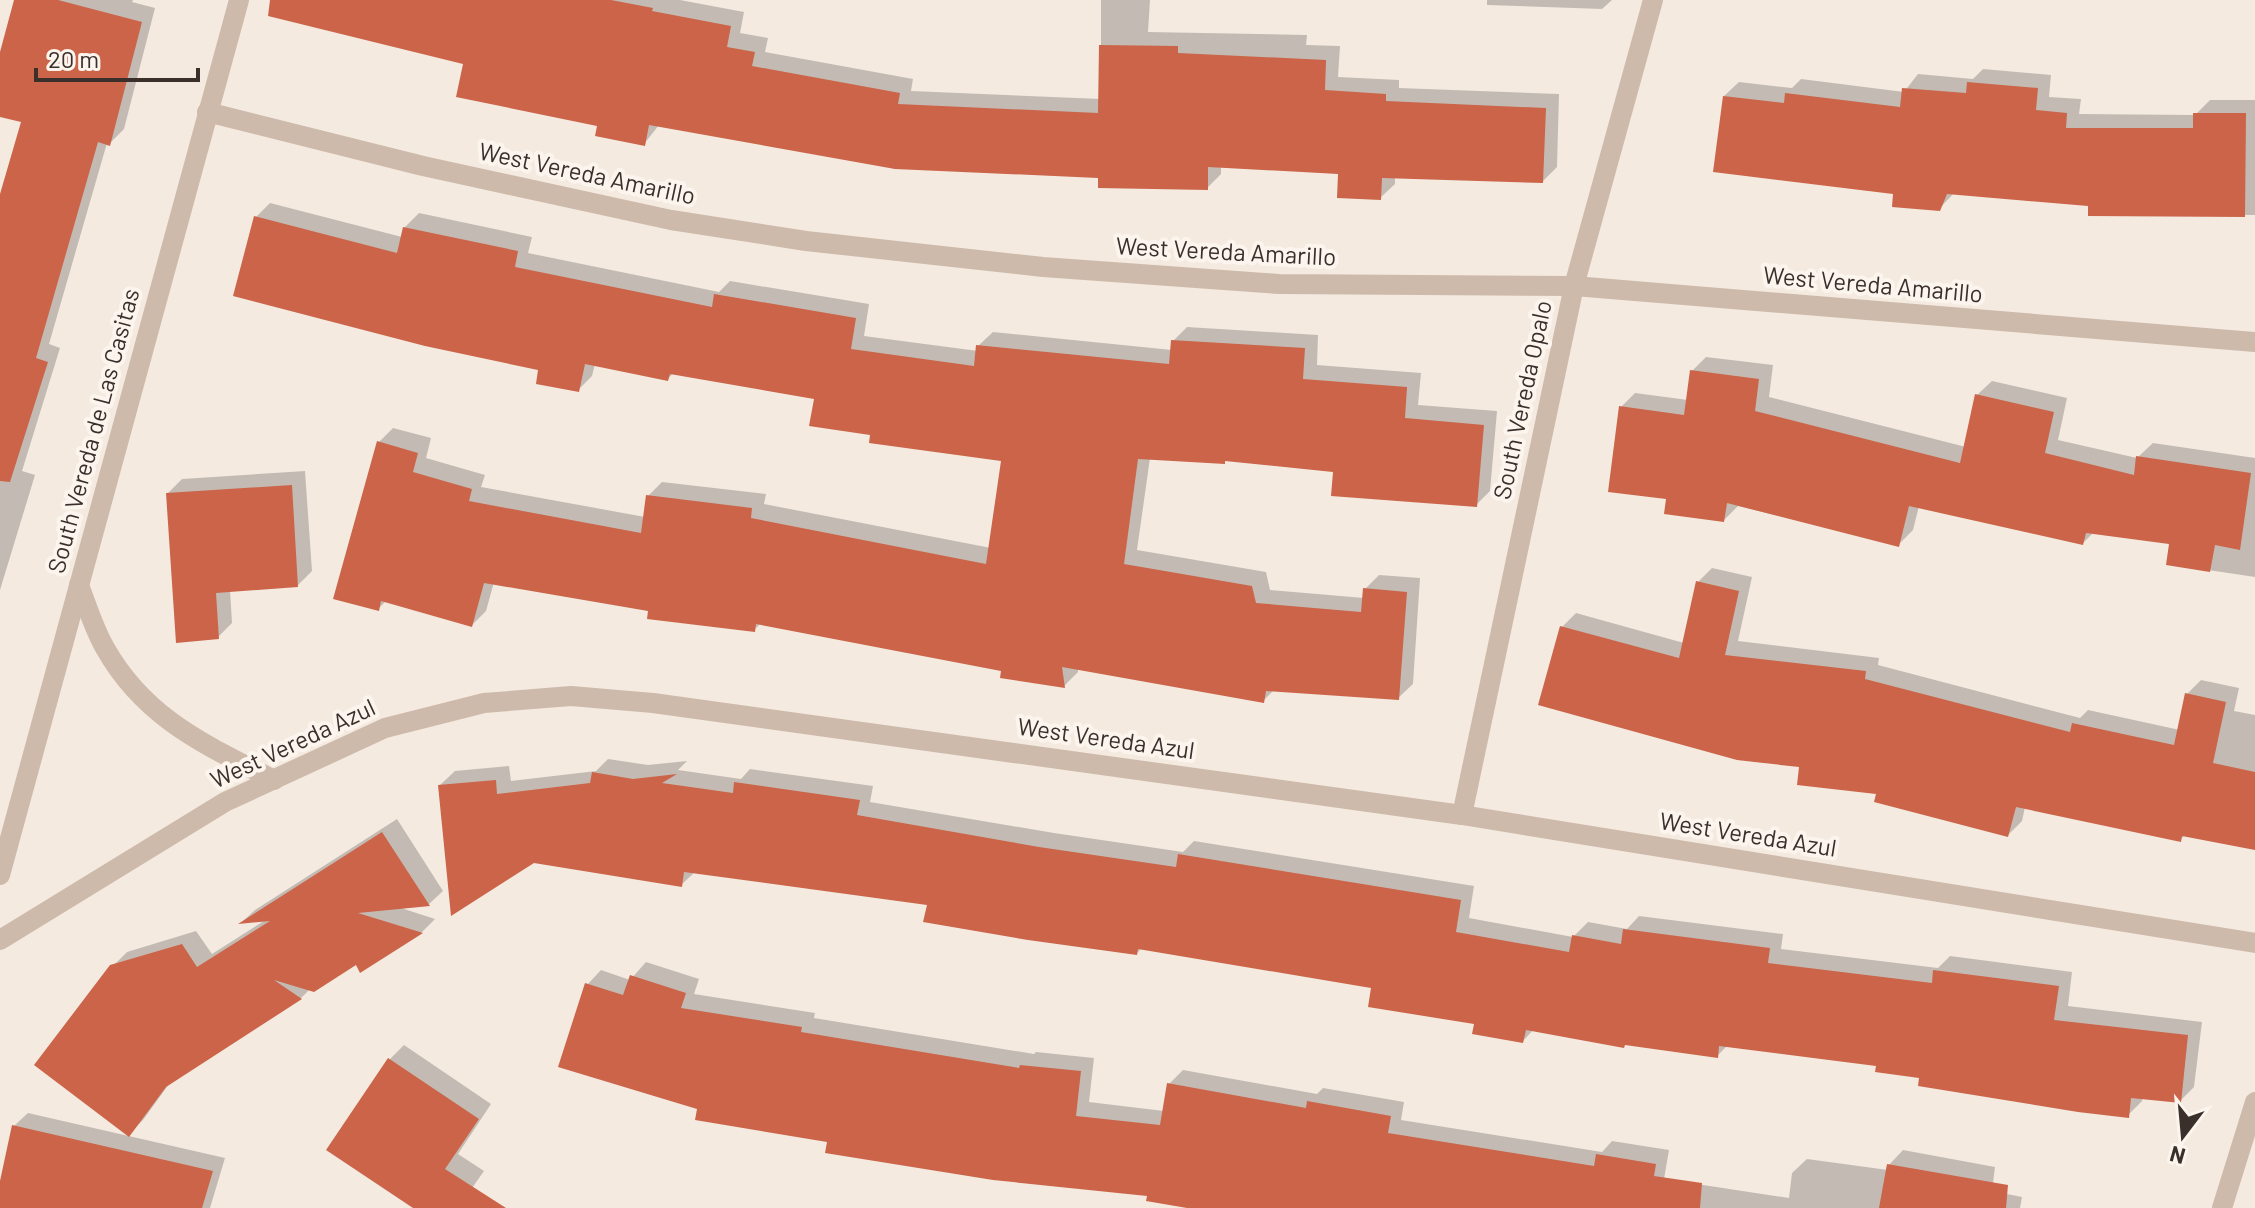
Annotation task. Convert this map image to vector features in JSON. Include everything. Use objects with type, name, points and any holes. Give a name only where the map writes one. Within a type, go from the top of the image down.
[{"type":"street","name":"South Vereda de Las Casitas","points":[[0,875],[239,0]]},
{"type":"street","name":"South Vereda Opalo","points":[[1462,815],[1574,286],[1653,0]]},
{"type":"street","name":"West Vereda Amarillo","points":[[207,112],[423,166],[671,220],[806,241],[1043,267],[1279,284],[1574,286],[2255,342]]},
{"type":"street","points":[[79,585],[105,648],[140,698],[196,740],[274,780]]},
{"type":"street","name":"West Vereda Azul","points":[[0,940],[225,802],[385,728],[484,703],[571,696],[653,703],[1462,815],[2255,943]]},
{"type":"street","points":[[2222,1208],[2255,1102]]},
{"type":"building","points":[[14,0],[58,0],[142,22],[110,146],[98,142],[36,358],[48,362],[10,482],[0,481],[0,194],[21,122],[0,117],[0,52]]},
{"type":"building","points":[[270,0],[611,0],[731,26],[727,47],[755,52],[752,66],[900,93],[898,104],[1098,113],[1099,45],[1178,46],[1178,53],[1326,60],[1325,90],[1386,94],[1386,101],[1546,108],[1543,183],[1382,178],[1381,200],[1337,198],[1338,174],[1208,167],[1208,190],[1098,188],[1098,178],[895,169],[649,125],[645,146],[595,136],[597,126],[456,97],[463,64],[268,16]]},
{"type":"building","points":[[1967,82],[2038,88],[2036,110],[2067,113],[2066,128],[2193,128],[2193,113],[2246,113],[2245,217],[2088,216],[2088,206],[1947,194],[1940,211],[1892,207],[1893,194],[1713,172],[1723,96],[1784,103],[1785,93],[1900,107],[1902,88],[1966,93]]},
{"type":"building","points":[[254,216],[397,253],[403,227],[518,251],[515,267],[712,307],[714,294],[856,318],[851,349],[974,366],[976,345],[1169,364],[1171,340],[1305,348],[1303,379],[1407,387],[1405,418],[1484,425],[1477,507],[1331,496],[1333,472],[1225,461],[1225,464],[1138,459],[1124,564],[1252,586],[1256,603],[1361,612],[1363,588],[1407,592],[1399,700],[1266,691],[1264,703],[1062,667],[1065,688],[1000,678],[1001,671],[756,624],[755,632],[647,619],[648,611],[484,583],[472,627],[381,601],[379,611],[333,599],[377,441],[418,453],[413,472],[472,489],[469,501],[641,533],[646,495],[752,508],[751,518],[986,564],[1001,461],[869,443],[870,435],[809,426],[814,399],[670,374],[668,381],[585,364],[579,392],[536,384],[538,370],[425,346],[233,296]]},
{"type":"building","points":[[1690,370],[1759,379],[1755,411],[1960,463],[1975,394],[2054,412],[2045,453],[2134,475],[2136,456],[2251,473],[2240,550],[2215,545],[2210,572],[2166,565],[2169,544],[2086,533],[2083,545],[1909,506],[1899,547],[1727,503],[1724,522],[1664,514],[1666,499],[1608,492],[1619,406],[1684,415]]},
{"type":"building","points":[[292,485],[298,587],[216,593],[219,639],[176,643],[166,493]]},
{"type":"building","points":[[1696,581],[1739,591],[1725,655],[1866,671],[1865,679],[2070,732],[2072,723],[2174,745],[2185,693],[2226,702],[2213,763],[2255,772],[2255,850],[2182,836],[2181,842],[2016,807],[2008,837],[1874,802],[1876,794],[1797,785],[1799,767],[1737,760],[1538,705],[1560,626],[1679,658]]},
{"type":"building","points":[[592,772],[633,779],[677,774],[662,783],[733,793],[734,782],[860,800],[857,815],[1039,847],[1176,867],[1178,854],[1461,900],[1456,932],[1569,952],[1572,935],[1621,944],[1623,929],[1770,948],[1768,963],[1932,983],[1933,970],[2059,986],[2054,1020],[2188,1035],[2181,1103],[2131,1098],[2129,1118],[1918,1086],[1919,1078],[1875,1072],[1876,1066],[1719,1046],[1718,1058],[1625,1045],[1624,1048],[1526,1030],[1523,1043],[1472,1034],[1474,1024],[1368,1007],[1371,988],[1138,949],[1137,955],[1028,940],[923,922],[927,905],[684,872],[682,887],[534,863],[451,916],[438,785],[496,780],[497,794],[590,783]]},
{"type":"building","points":[[382,832],[430,906],[358,913],[423,933],[360,973],[356,965],[314,992],[274,980],[302,999],[166,1087],[129,1137],[34,1065],[110,965],[182,944],[197,967],[270,921],[238,924]]},
{"type":"building","points":[[630,975],[686,993],[681,1008],[802,1027],[801,1032],[1019,1068],[1020,1065],[1081,1071],[1076,1116],[1160,1125],[1167,1083],[1306,1108],[1307,1101],[1391,1116],[1388,1133],[1594,1166],[1596,1154],[1656,1164],[1654,1176],[1702,1183],[1700,1208],[1187,1208],[1146,1201],[1147,1196],[993,1180],[825,1153],[827,1142],[695,1120],[697,1109],[558,1067],[585,983],[623,995]]},
{"type":"building","points":[[388,1058],[479,1119],[445,1169],[506,1208],[413,1208],[326,1150]]},
{"type":"building","points":[[12,1125],[213,1171],[202,1208],[0,1208],[0,1181]]},
{"type":"building","points":[[1887,1164],[2008,1185],[2006,1208],[1879,1208]]}]
